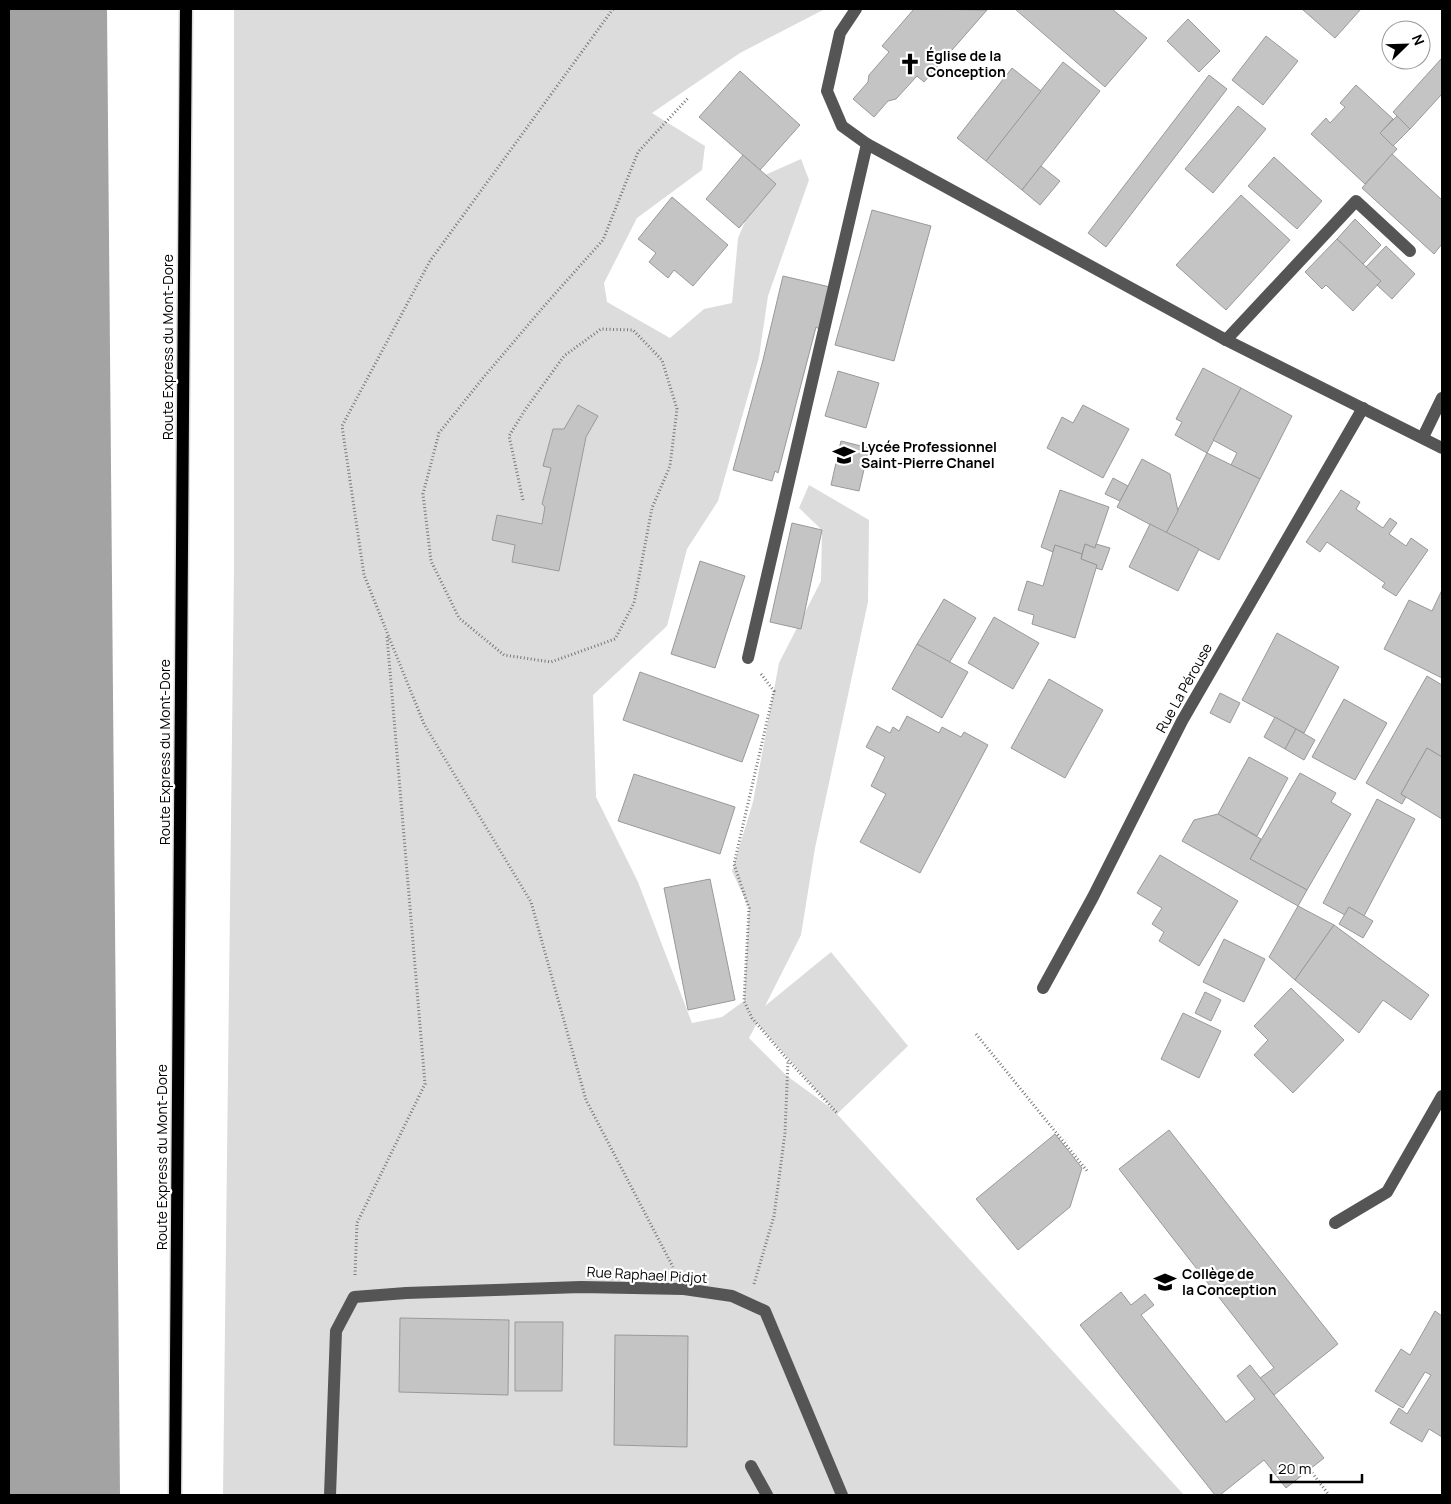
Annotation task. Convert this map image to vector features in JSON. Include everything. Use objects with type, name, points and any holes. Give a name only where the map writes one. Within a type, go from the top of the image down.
[{"type":"main road","name":"Route Express du Mont-Dore","points":[[175,1495],[186,9]]},
{"type":"street","points":[[856,9],[840,33],[827,91],[842,126],[867,144],[1226,340],[1442,448]]},
{"type":"street","points":[[748,658],[867,144]]},
{"type":"street","points":[[1226,340],[1356,201],[1410,251]]},
{"type":"street","points":[[1423,437],[1442,398]]},
{"type":"street","name":"Rue La Pérouse","points":[[1043,988],[1093,898],[1182,720],[1363,408]]},
{"type":"street","points":[[1335,1223],[1387,1192],[1442,1096]]},
{"type":"street","name":"Rue Raphael Pidjot","points":[[354,1297],[406,1293],[581,1287],[684,1289],[732,1296],[765,1311],[842,1495]]},
{"type":"street","points":[[330,1495],[336,1331],[354,1297]]},
{"type":"street","points":[[751,1466],[767,1495]]},
{"type":"path","points":[[613,9],[430,261],[342,426],[364,575],[424,724],[530,902],[586,1100],[684,1289]]},
{"type":"path","points":[[523,500],[509,436],[564,356],[601,329],[633,330],[662,360],[677,409],[670,466],[652,508],[634,603],[615,639],[550,662],[504,655],[460,618],[451,602],[431,561],[422,494],[439,433],[520,334],[604,240],[638,152],[689,97]]},
{"type":"path","points":[[354,1297],[358,1223],[424,1084],[387,632]]},
{"type":"path","points":[[748,658],[774,690],[734,864],[749,908],[744,1001],[752,1018],[837,1113]]},
{"type":"path","points":[[976,1034],[1088,1172]]},
{"type":"path","points":[[749,1303],[774,1216],[785,1133],[788,1060]]},
{"type":"path","points":[[1310,1470],[1329,1495]]},
{"type":"shaded area","points":[[9,9],[107,9],[120,1495],[9,1495]]},
{"type":"shaded area","points":[[234,9],[825,9],[740,53],[652,113],[705,146],[702,170],[637,218],[604,283],[607,302],[670,338],[704,309],[732,303],[738,238],[765,175],[801,159],[809,180],[768,296],[759,357],[718,501],[687,549],[667,626],[593,695],[596,797],[638,882],[692,1023],[722,1017],[744,1001],[749,908],[732,871],[753,802],[779,663],[821,581],[822,530],[799,508],[809,485],[869,520],[868,602],[815,848],[801,935],[765,1006],[831,952],[908,1046],[837,1114],[1184,1495],[223,1495],[234,567]],"holes":[[[757,1023],[835,1111],[787,1076],[749,1038]]]},
{"type":"building","name":"Église de la Conception","points":[[914,9],[987,10],[924,82],[917,76],[896,99],[888,101],[874,117],[853,99],[868,82],[869,75],[889,52],[882,46]]},
{"type":"building","points":[[1015,9],[1112,9],[1147,38],[1105,87]]},
{"type":"building","points":[[1302,9],[1361,9],[1335,38]]},
{"type":"building","points":[[1188,19],[1220,51],[1199,72],[1167,41]]},
{"type":"building","points":[[1266,36],[1298,61],[1263,105],[1232,80]]},
{"type":"building","points":[[1442,58],[1442,94],[1410,129],[1393,112]]},
{"type":"building","points":[[1063,62],[1100,91],[1022,190],[986,161]]},
{"type":"building","points":[[1012,68],[1041,91],[986,161],[957,138]]},
{"type":"building","points":[[740,71],[800,125],[760,170],[699,117]]},
{"type":"building","points":[[1209,75],[1227,89],[1106,247],[1088,233]]},
{"type":"building","points":[[1356,85],[1393,119],[1380,133],[1397,149],[1365,184],[1311,134],[1326,118],[1330,123],[1345,107],[1340,103]]},
{"type":"building","points":[[1238,106],[1266,129],[1213,193],[1185,169]]},
{"type":"building","points":[[1397,116],[1410,129],[1393,146],[1380,133]]},
{"type":"building","points":[[1392,154],[1442,200],[1442,244],[1434,254],[1362,188]]},
{"type":"building","points":[[743,155],[776,184],[739,228],[706,199]]},
{"type":"building","points":[[1274,157],[1322,201],[1297,229],[1248,186]]},
{"type":"building","points":[[1041,166],[1060,181],[1040,205],[1022,190]]},
{"type":"building","points":[[1241,195],[1290,240],[1226,310],[1176,265]]},
{"type":"building","points":[[672,197],[728,245],[693,286],[674,270],[668,278],[649,262],[656,253],[638,239]]},
{"type":"building","points":[[872,210],[931,226],[894,361],[835,345]]},
{"type":"building","points":[[1355,219],[1381,245],[1363,264],[1337,239]]},
{"type":"building","points":[[1337,239],[1381,281],[1353,311],[1326,285],[1322,289],[1305,272]]},
{"type":"building","points":[[1386,246],[1415,274],[1392,299],[1377,285],[1381,281],[1366,267]]},
{"type":"building","points":[[783,276],[830,287],[819,329],[816,327],[778,473],[775,471],[772,481],[733,470],[763,360]]},
{"type":"building","points":[[1203,368],[1241,388],[1207,453],[1175,435],[1182,422],[1176,419]]},
{"type":"building","points":[[838,371],[879,383],[866,428],[825,416]]},
{"type":"building","points":[[1241,388],[1292,416],[1260,479],[1231,465],[1237,453],[1213,440]]},
{"type":"building","points":[[578,405],[598,416],[586,437],[559,571],[512,562],[515,545],[492,540],[497,515],[542,524],[545,507],[542,504],[551,468],[543,466],[553,429],[564,429]]},
{"type":"building","points":[[1083,405],[1129,429],[1103,478],[1047,448],[1062,417],[1073,423]]},
{"type":"building","points":[[841,441],[869,448],[859,491],[831,485]]},
{"type":"building","points":[[1207,453],[1260,479],[1219,560],[1166,533]]},
{"type":"building","points":[[1142,459],[1170,474],[1178,511],[1166,533],[1117,507]]},
{"type":"building","points":[[1113,478],[1128,486],[1120,501],[1105,494]]},
{"type":"building","points":[[1060,490],[1109,507],[1095,548],[1085,544],[1082,554],[1055,545],[1053,552],[1041,547]]},
{"type":"building","points":[[1341,490],[1360,502],[1356,509],[1383,528],[1390,518],[1397,523],[1389,534],[1406,546],[1411,538],[1428,550],[1396,596],[1382,587],[1385,583],[1327,542],[1320,552],[1306,542]]},
{"type":"building","points":[[792,523],[822,530],[801,629],[770,622]]},
{"type":"building","points":[[1150,524],[1199,549],[1178,591],[1129,567]]},
{"type":"building","points":[[1085,544],[1095,548],[1096,544],[1110,548],[1102,570],[1096,568],[1097,565],[1081,559]]},
{"type":"building","points":[[1055,545],[1082,554],[1081,559],[1097,565],[1075,638],[1032,624],[1034,615],[1018,610],[1027,581],[1043,586]]},
{"type":"building","points":[[700,561],[745,576],[715,668],[671,654]]},
{"type":"building","points":[[1442,590],[1442,678],[1384,649],[1409,600],[1432,611]]},
{"type":"building","points":[[944,599],[976,618],[949,663],[917,644]]},
{"type":"building","points":[[994,617],[1039,643],[1013,689],[968,663]]},
{"type":"building","points":[[1277,633],[1339,667],[1304,733],[1242,700]]},
{"type":"building","points":[[917,644],[968,672],[942,718],[892,689]]},
{"type":"building","points":[[640,672],[759,715],[742,762],[623,720]]},
{"type":"building","points":[[1427,676],[1442,685],[1442,757],[1427,748],[1401,794],[1406,797],[1402,804],[1366,783]]},
{"type":"building","points":[[1049,679],[1103,710],[1065,778],[1011,748]]},
{"type":"building","points":[[1220,693],[1240,703],[1230,723],[1210,713]]},
{"type":"building","points":[[1344,699],[1387,723],[1355,780],[1312,757]]},
{"type":"building","points":[[907,716],[939,733],[942,727],[961,737],[964,732],[988,745],[920,873],[860,842],[886,794],[871,786],[885,757],[866,747],[877,726],[890,733],[893,727],[899,731]]},
{"type":"building","points":[[1275,717],[1296,729],[1285,749],[1264,737]]},
{"type":"building","points":[[1296,729],[1315,740],[1304,760],[1285,749]]},
{"type":"building","points":[[1427,748],[1442,757],[1442,819],[1401,794]]},
{"type":"building","points":[[1249,757],[1288,778],[1257,836],[1218,814]]},
{"type":"building","points":[[1300,773],[1336,793],[1331,802],[1351,814],[1307,890],[1250,859]]},
{"type":"building","points":[[634,774],[735,807],[720,854],[618,821]]},
{"type":"building","points":[[1377,799],[1415,819],[1364,916],[1349,907],[1345,915],[1323,903]]},
{"type":"building","points":[[1218,814],[1261,839],[1250,859],[1307,890],[1298,906],[1182,841],[1194,820]]},
{"type":"building","points":[[1160,855],[1238,901],[1199,966],[1159,941],[1164,932],[1152,924],[1162,908],[1137,893]]},
{"type":"building","points":[[710,879],[735,1000],[688,1010],[664,888]]},
{"type":"building","points":[[1298,906],[1334,925],[1295,980],[1269,957]]},
{"type":"building","points":[[1349,907],[1373,921],[1363,938],[1339,924]]},
{"type":"building","points":[[1334,925],[1429,995],[1411,1020],[1383,1000],[1359,1033],[1295,980]]},
{"type":"building","points":[[1224,939],[1265,959],[1244,1002],[1203,982]]},
{"type":"building","points":[[1291,988],[1344,1040],[1293,1093],[1254,1055],[1268,1040],[1254,1026]]},
{"type":"building","points":[[1205,992],[1221,1000],[1211,1021],[1195,1013]]},
{"type":"building","points":[[1183,1013],[1221,1031],[1199,1078],[1161,1059]]},
{"type":"building","points":[[1169,1130],[1338,1344],[1274,1395],[1260,1378],[1274,1368],[1119,1169]]},
{"type":"building","points":[[1055,1134],[1082,1168],[1070,1207],[1018,1250],[976,1199]]},
{"type":"building","points":[[1121,1292],[1131,1305],[1145,1294],[1154,1305],[1141,1315],[1226,1422],[1255,1399],[1237,1376],[1250,1365],[1324,1458],[1286,1488],[1264,1460],[1220,1495],[1215,1495],[1080,1325]]},
{"type":"building","points":[[1435,1311],[1442,1316],[1442,1437],[1429,1429],[1422,1442],[1390,1423],[1399,1408],[1407,1414],[1431,1375],[1425,1372],[1403,1408],[1375,1391],[1401,1349],[1410,1355]]},
{"type":"building","points":[[400,1318],[509,1320],[508,1395],[399,1392]]},
{"type":"building","points":[[515,1322],[563,1322],[562,1391],[515,1391]]},
{"type":"building","points":[[615,1335],[688,1336],[687,1447],[614,1445]]},
{"type":"place","name":"Église de la Conception","points":[[910,64]]},
{"type":"place","name":"Lycée Professionnel Saint-Pierre Chanel","points":[[844,455]]},
{"type":"place","name":"Collège de la Conception","points":[[1165,1282]]}]
